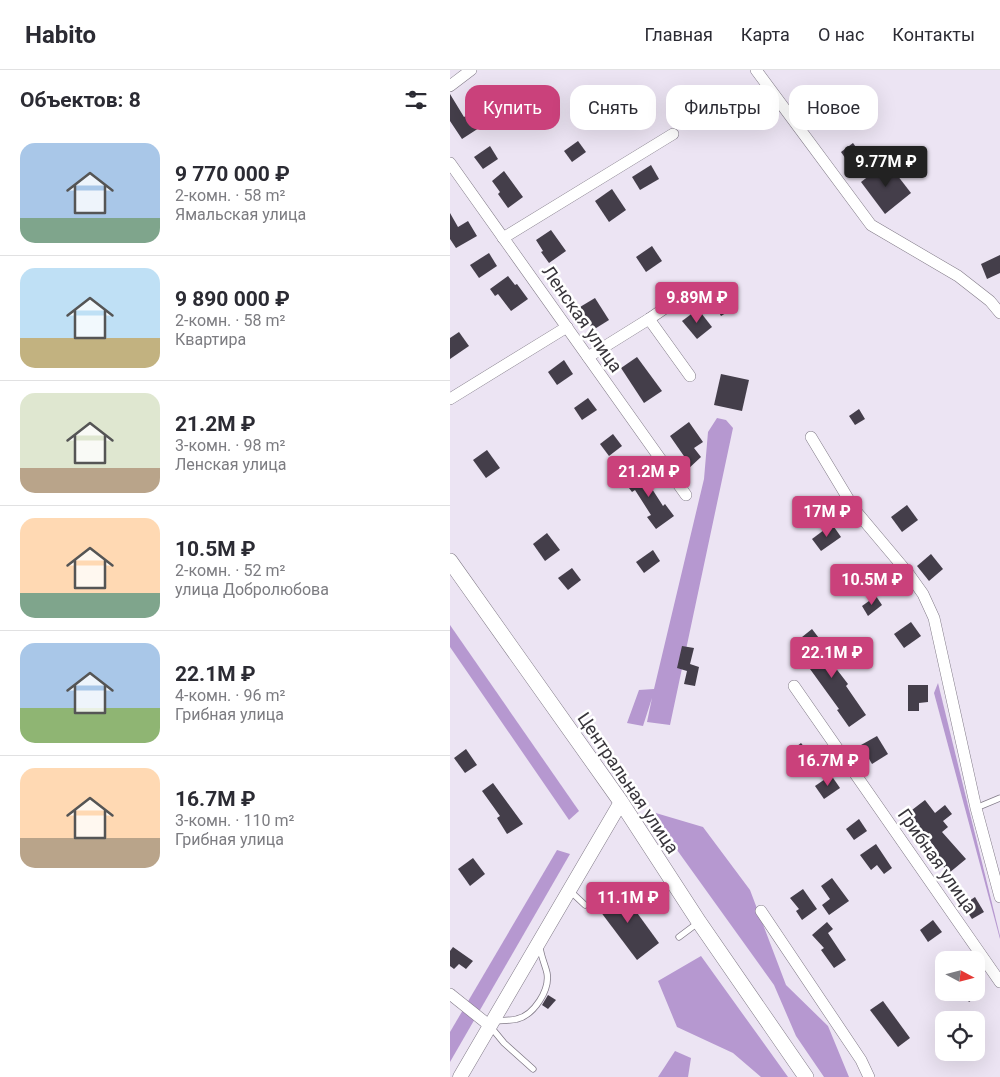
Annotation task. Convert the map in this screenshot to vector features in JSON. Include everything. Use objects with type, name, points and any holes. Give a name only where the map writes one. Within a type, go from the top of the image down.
[{"type":"main road","name":"Центральная улица","points":[[450,561],[620,802],[699,922],[806,1077]]},
{"type":"street","points":[[450,86],[471,70]]},
{"type":"street","points":[[756,70],[871,225],[958,276],[990,301],[1000,313]]},
{"type":"street","points":[[503,238],[673,134]]},
{"type":"street","name":"Ленская улица","points":[[450,163],[686,495]]},
{"type":"street","points":[[588,357],[693,289]]},
{"type":"street","points":[[649,319],[690,376]]},
{"type":"street","points":[[450,399],[567,328]]},
{"type":"street","points":[[811,437],[855,510],[908,573],[923,594],[934,618],[976,808],[1000,897]]},
{"type":"street","name":"Грибная улица","points":[[794,686],[1000,982]]},
{"type":"street","points":[[460,1077],[620,802]]},
{"type":"street","points":[[761,911],[861,1060],[869,1077]]},
{"type":"street","points":[[450,994],[492,1024]]},
{"type":"lane","points":[[976,808],[1000,798]]},
{"type":"lane","points":[[570,890],[585,905]]},
{"type":"lane","points":[[679,937],[699,922]]},
{"type":"lane","points":[[533,1069],[517,1056],[492,1024],[518,1019],[532,1012],[544,994],[547,975],[541,957],[540,940]]},
{"type":"shaded area","points":[[717,418],[726,420],[733,428],[670,725],[647,722],[652,698],[643,726],[627,723],[639,690],[654,689],[704,479],[708,432]]},
{"type":"shaded area","points":[[450,625],[579,811],[569,820],[450,647]]},
{"type":"shaded area","points":[[938,683],[1000,936],[1000,939],[934,693]]},
{"type":"shaded area","points":[[649,811],[703,827],[750,890],[786,985],[828,1026],[849,1077],[824,1077],[796,1036],[774,985]]},
{"type":"shaded area","points":[[557,850],[570,854],[450,1062],[450,1032]]},
{"type":"shaded area","points":[[701,956],[788,1077],[761,1077],[733,1053],[677,1027],[658,981]]},
{"type":"shaded area","points":[[675,1051],[691,1058],[688,1077],[658,1077]]},
{"type":"building","points":[[450,94],[465,116],[465,130],[476,130],[462,139],[450,121]]},
{"type":"building","points":[[578,141],[586,152],[572,162],[564,151]]},
{"type":"building","points":[[853,143],[865,160],[853,169],[841,152]]},
{"type":"building","points":[[490,146],[498,159],[483,169],[474,157]]},
{"type":"building","points":[[887,162],[911,193],[885,214],[861,182]]},
{"type":"building","points":[[651,165],[659,179],[640,190],[632,177]]},
{"type":"building","points":[[504,171],[523,197],[508,208],[492,181]]},
{"type":"building","points":[[612,189],[626,210],[609,222],[595,201]]},
{"type":"building","points":[[450,213],[458,227],[468,221],[477,236],[456,248],[450,239]]},
{"type":"building","points":[[551,230],[566,251],[549,263],[541,252],[543,251],[536,240]]},
{"type":"building","points":[[652,246],[662,261],[646,272],[636,257]]},
{"type":"building","points":[[489,253],[497,266],[479,278],[470,265]]},
{"type":"building","points":[[1000,255],[1000,273],[987,279],[981,264]]},
{"type":"building","points":[[508,276],[515,285],[517,284],[528,299],[511,311],[498,294],[495,296],[490,289]]},
{"type":"building","points":[[726,290],[736,307],[721,316],[711,298]]},
{"type":"building","points":[[595,298],[609,320],[593,330],[580,307]]},
{"type":"building","points":[[698,309],[712,327],[697,339],[682,321]]},
{"type":"building","points":[[459,332],[469,346],[450,359],[450,338]]},
{"type":"building","points":[[637,357],[662,391],[644,403],[621,368]]},
{"type":"building","points":[[564,360],[573,374],[557,385],[548,372]]},
{"type":"building","points":[[721,374],[749,380],[742,411],[714,405]]},
{"type":"building","points":[[588,398],[597,410],[582,420],[574,408]]},
{"type":"building","points":[[859,409],[865,419],[855,425],[849,416]]},
{"type":"building","points":[[689,422],[703,442],[694,448],[701,457],[687,470],[681,463],[686,459],[670,436]]},
{"type":"building","points":[[613,434],[622,446],[609,456],[600,444]]},
{"type":"building","points":[[487,450],[500,468],[486,478],[473,460]]},
{"type":"building","points":[[641,467],[649,479],[647,481],[663,506],[665,504],[674,516],[656,529],[647,517],[651,515],[635,490],[632,492],[623,480]]},
{"type":"building","points":[[907,505],[918,520],[902,532],[891,517]]},
{"type":"building","points":[[832,524],[841,537],[821,551],[812,539]]},
{"type":"building","points":[[547,533],[560,550],[545,561],[533,544]]},
{"type":"building","points":[[653,550],[660,561],[644,573],[636,562]]},
{"type":"building","points":[[931,554],[943,569],[929,581],[917,566]]},
{"type":"building","points":[[854,565],[862,577],[846,588],[838,575]]},
{"type":"building","points":[[572,568],[581,580],[568,590],[558,578]]},
{"type":"building","points":[[876,596],[882,605],[868,616],[862,606]]},
{"type":"building","points":[[911,622],[921,636],[904,648],[894,634]]},
{"type":"building","points":[[812,629],[825,646],[821,649],[848,684],[846,686],[866,715],[849,727],[837,710],[839,709],[810,669],[816,664],[797,641]]},
{"type":"building","points":[[682,646],[694,648],[690,664],[699,667],[695,686],[684,684],[687,671],[677,668]]},
{"type":"building","points":[[908,685],[928,685],[928,702],[919,703],[919,711],[908,711]]},
{"type":"building","points":[[877,736],[888,754],[872,764],[861,745]]},
{"type":"building","points":[[801,743],[813,758],[799,769],[787,754]]},
{"type":"building","points":[[466,749],[477,765],[465,773],[454,758]]},
{"type":"building","points":[[831,775],[840,788],[824,799],[815,786]]},
{"type":"building","points":[[493,783],[523,824],[507,834],[497,818],[500,816],[482,791]]},
{"type":"building","points":[[925,800],[935,813],[945,805],[952,814],[943,821],[948,827],[942,832],[966,859],[949,873],[932,854],[937,850],[908,813]]},
{"type":"building","points":[[859,819],[867,831],[854,840],[846,829]]},
{"type":"building","points":[[876,844],[892,868],[884,874],[877,865],[871,870],[860,855]]},
{"type":"building","points":[[473,858],[485,874],[470,886],[458,869]]},
{"type":"building","points":[[832,878],[849,901],[829,915],[822,905],[830,899],[821,886]]},
{"type":"building","points":[[619,888],[659,943],[637,960],[597,907]]},
{"type":"building","points":[[803,889],[817,909],[802,920],[796,911],[799,909],[790,898]]},
{"type":"building","points":[[975,897],[984,912],[972,919],[963,905]]},
{"type":"building","points":[[933,920],[942,932],[928,942],[920,930]]},
{"type":"building","points":[[827,922],[833,929],[828,933],[846,960],[834,968],[821,950],[824,948],[812,935]]},
{"type":"building","points":[[453,947],[473,961],[466,969],[459,964],[454,969],[450,966],[450,951]]},
{"type":"building","points":[[548,995],[556,1000],[548,1009],[542,1005]]},
{"type":"building","points":[[883,1001],[910,1038],[898,1047],[870,1010]]}]
